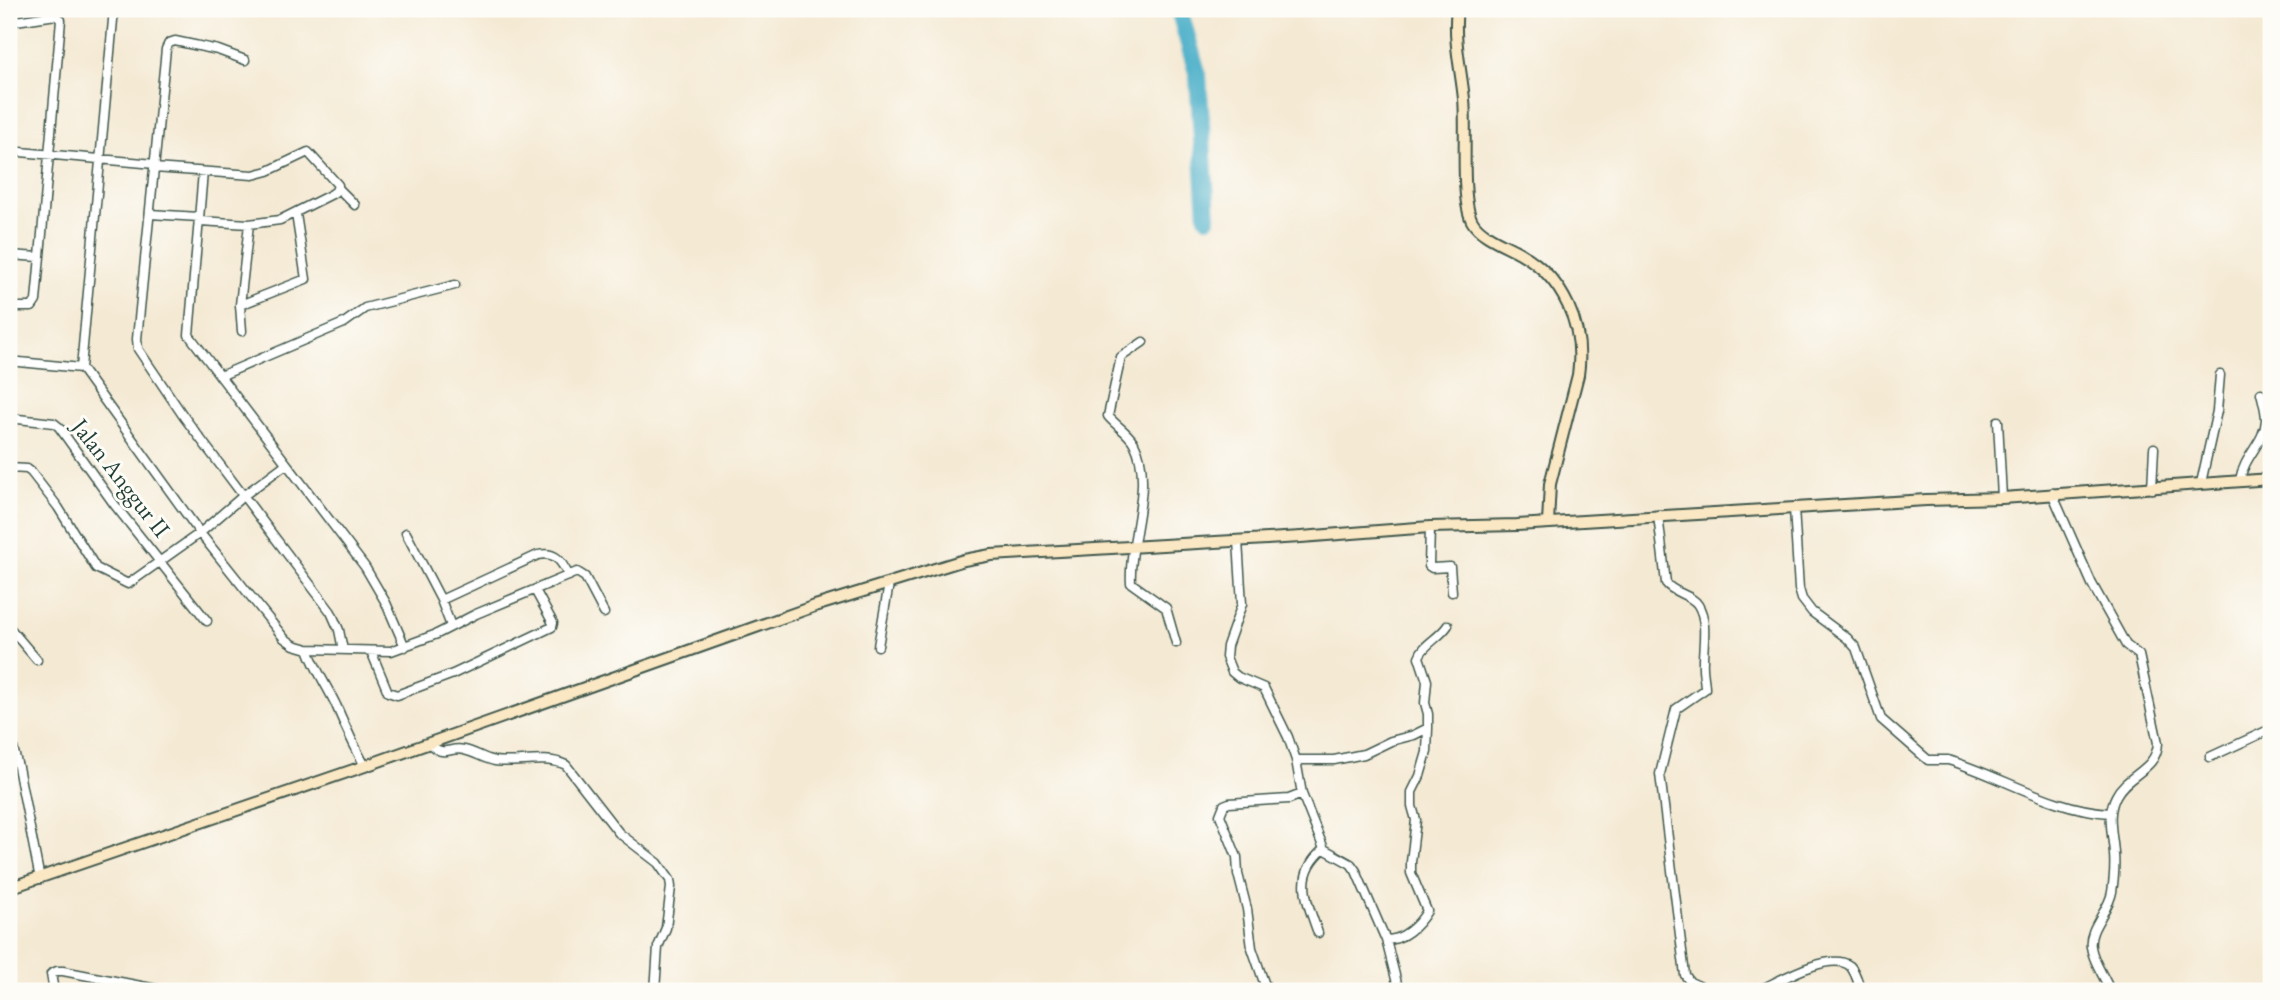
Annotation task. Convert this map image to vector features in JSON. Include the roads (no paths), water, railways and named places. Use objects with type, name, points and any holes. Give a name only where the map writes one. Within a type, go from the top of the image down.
[{"type":"street","points":[[114,9],[81,368],[200,533],[284,638],[294,645],[308,649],[391,651],[535,590],[567,572],[576,572],[585,577],[604,613]]},
{"type":"street","points":[[1457,9],[1457,41],[1464,100],[1471,220],[1477,228],[1527,258],[1551,280],[1569,304],[1579,338],[1578,375],[1550,484],[1548,523]]},
{"type":"street","points":[[9,24],[56,15],[61,20],[34,305],[27,309],[9,307]]},
{"type":"street","points":[[245,60],[175,41],[169,43],[166,49],[138,349],[184,417],[331,612],[344,650]]},
{"type":"street","points":[[9,151],[203,172],[260,174],[308,152],[355,205]]},
{"type":"street","points":[[203,172],[188,330],[192,340],[365,567],[386,603],[405,646]]},
{"type":"street","points":[[150,214],[249,224],[280,220],[296,214],[338,188]]},
{"type":"street","points":[[240,305],[306,279],[296,214]]},
{"type":"street","points":[[242,331],[240,305],[249,224]]},
{"type":"street","points":[[9,255],[39,257]]},
{"type":"street","points":[[220,376],[344,323],[365,308],[455,285]]},
{"type":"street","points":[[1143,342],[1121,357],[1108,416],[1134,443],[1141,461],[1131,583],[1166,608],[1176,643]]},
{"type":"street","points":[[9,361],[81,368]]},
{"type":"street","points":[[2201,483],[2217,411],[2220,376]]},
{"type":"street","points":[[2240,480],[2244,464],[2265,427],[2266,415],[2261,393]]},
{"type":"street","name":"Jalan Anggur II","points":[[9,418],[57,425],[114,503],[207,621]]},
{"type":"street","points":[[1998,421],[2003,498]]},
{"type":"street","points":[[2152,489],[2154,448]]},
{"type":"street","points":[[9,468],[27,469],[36,477],[96,568],[129,584],[200,533],[286,464]]},
{"type":"street","points":[[9,888],[746,633],[815,606],[964,560],[991,555],[1430,527],[2003,498],[2271,479]]},
{"type":"street","points":[[2052,493],[2092,584],[2126,645],[2139,655],[2158,743],[2158,751],[2151,764],[2122,786],[2113,800],[2110,813],[2114,853],[2112,894],[2093,933],[2091,945],[2110,991]]},
{"type":"street","points":[[1794,508],[1799,589],[1802,599],[1812,612],[1856,648],[1878,713],[1886,724],[1928,760],[1948,760],[2061,804],[2092,812],[2110,813]]},
{"type":"street","points":[[1658,515],[1666,583],[1699,607],[1705,632],[1702,664],[1705,689],[1676,709],[1660,774],[1685,975],[1690,982],[1710,991]]},
{"type":"street","points":[[1430,527],[1429,566],[1450,567],[1452,592]]},
{"type":"street","points":[[406,533],[441,600],[451,626]]},
{"type":"street","points":[[1238,541],[1242,604],[1227,646],[1226,657],[1232,672],[1238,677],[1264,688],[1288,737],[1296,760],[1302,794],[1324,849],[1353,866],[1374,909],[1399,991]]},
{"type":"street","points":[[441,600],[538,555],[554,555],[567,572]]},
{"type":"street","points":[[878,646],[889,584]]},
{"type":"street","points":[[371,652],[388,692],[397,695],[419,687],[453,674],[552,627],[553,623],[535,590]]},
{"type":"street","points":[[1385,940],[1393,940],[1405,934],[1420,922],[1427,911],[1411,873],[1416,820],[1412,792],[1427,752],[1428,729],[1425,703],[1427,681],[1419,657],[1423,648],[1442,635],[1448,625]]},
{"type":"street","points":[[9,627],[37,660]]},
{"type":"street","points":[[308,649],[365,766]]},
{"type":"street","points":[[1296,760],[1334,760],[1364,754],[1391,741],[1428,729]]},
{"type":"street","points":[[2210,757],[2271,729]]},
{"type":"street","points":[[9,732],[40,879]]},
{"type":"street","points":[[429,743],[434,749],[444,753],[457,749],[494,760],[555,760],[566,765],[619,833],[658,863],[666,872],[671,887],[666,928],[658,944],[655,991]]},
{"type":"street","points":[[1267,991],[1252,948],[1237,857],[1220,815],[1224,805],[1229,803],[1289,799],[1302,794]]},
{"type":"street","points":[[1318,933],[1305,894],[1305,880],[1309,867],[1324,849]]},
{"type":"street","points":[[1758,991],[1802,969],[1840,962],[1853,970],[1861,991]]},
{"type":"street","points":[[54,991],[51,974],[57,971],[167,991]]},
{"type":"waterway","points":[[1179,9],[1198,76],[1207,217]]}]
